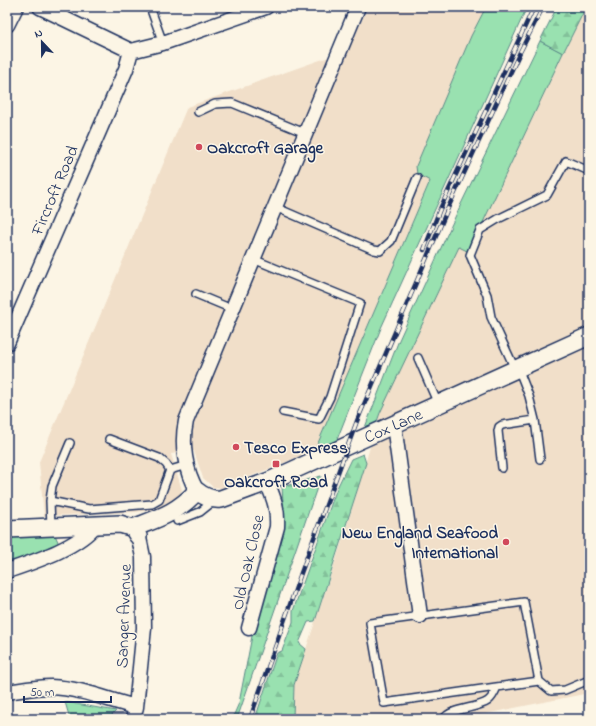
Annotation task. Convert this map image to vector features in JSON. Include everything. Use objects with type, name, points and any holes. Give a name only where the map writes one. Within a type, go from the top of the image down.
[{"type":"street","points":[[7,24],[16,7]]},
{"type":"street","points":[[40,7],[131,51],[162,43],[224,14],[266,7]]},
{"type":"street","points":[[7,529],[96,524],[130,530],[190,512],[206,496],[193,485],[187,465],[183,445],[183,433],[186,421],[358,7]]},
{"type":"street","name":"Fircroft Road","points":[[7,344],[126,69],[131,51]]},
{"type":"street","name":"Cox Lane","points":[[206,496],[227,498],[267,482],[589,336]]},
{"type":"street","points":[[394,424],[420,616]]},
{"type":"street","name":"Old Oak Close","points":[[249,628],[277,527],[278,514],[276,501],[267,482]]},
{"type":"street","points":[[7,571],[53,554],[82,538],[91,531],[96,524]]},
{"type":"street","name":"Sanger Avenue","points":[[130,530],[143,557],[144,628],[135,713]]},
{"type":"street","points":[[7,692],[30,688],[74,690],[135,713]]},
{"type":"lane","points":[[150,7],[162,43]]},
{"type":"lane","points":[[198,112],[214,104],[232,103],[305,133]]},
{"type":"lane","points":[[540,459],[535,420],[529,396],[517,368],[491,317],[487,295],[470,255],[480,230],[498,219],[548,195],[566,161],[589,172]]},
{"type":"lane","points":[[275,207],[374,250],[380,251],[391,241],[417,178]]},
{"type":"lane","points":[[253,259],[360,304],[330,397],[319,419],[283,412]]},
{"type":"lane","points":[[196,294],[232,309]]},
{"type":"lane","points":[[418,358],[438,404]]},
{"type":"lane","points":[[502,468],[498,431],[499,427],[502,425],[535,420]]},
{"type":"lane","points":[[109,439],[159,458],[164,461],[170,470]]},
{"type":"lane","points":[[51,527],[50,501],[52,486],[70,443]]},
{"type":"lane","points":[[170,470],[187,465]]},
{"type":"lane","points":[[50,501],[89,509],[152,504],[159,500],[170,470]]},
{"type":"lane","points":[[130,530],[175,516]]},
{"type":"lane","points":[[539,681],[384,703],[370,623],[524,602],[539,681],[551,691],[565,690],[588,681]]},
{"type":"lane","points":[[444,719],[449,714],[482,704],[489,700],[497,687]]},
{"type":"shaded area","points":[[368,7],[504,7],[315,450],[222,488],[213,487],[203,478],[194,451],[171,454],[182,490],[179,497],[169,505],[157,510],[136,512],[44,516],[39,462],[187,107],[348,51]]},
{"type":"shaded area","points":[[586,7],[589,7],[589,693],[460,719],[293,719],[294,685],[345,532],[380,413],[459,246],[469,251]]},
{"type":"green space","points":[[486,7],[527,7],[381,328],[336,442],[315,450],[430,181],[417,174],[416,166],[471,36]]},
{"type":"green space","points":[[557,7],[586,7],[563,53],[540,41]]},
{"type":"green space","points":[[540,41],[563,53],[469,252],[459,247],[376,424],[364,430],[399,340],[461,204]]},
{"type":"green space","points":[[363,454],[366,463],[315,621],[308,622],[299,643],[306,649],[294,685],[293,719],[255,719],[277,653],[282,651],[293,622],[293,611],[337,488],[351,459]]},
{"type":"green space","points":[[321,476],[237,719],[232,719],[239,703],[252,636],[284,516],[282,487]]},
{"type":"green space","points":[[55,535],[59,544],[7,564],[7,538]]},
{"type":"green space","points":[[65,702],[116,711],[108,719],[70,719]]},
{"type":"railway","points":[[424,250],[440,209],[534,7]]},
{"type":"railway","points":[[250,719],[301,573],[357,421],[448,208],[520,52],[543,7]]},
{"type":"place","name":"Oakcroft Garage","points":[[199,147]]},
{"type":"place","name":"Tesco Express","points":[[236,447]]},
{"type":"place","name":"Oakcroft Road","points":[[276,464]]},
{"type":"place","name":"New England Seafood International","points":[[506,542]]}]
